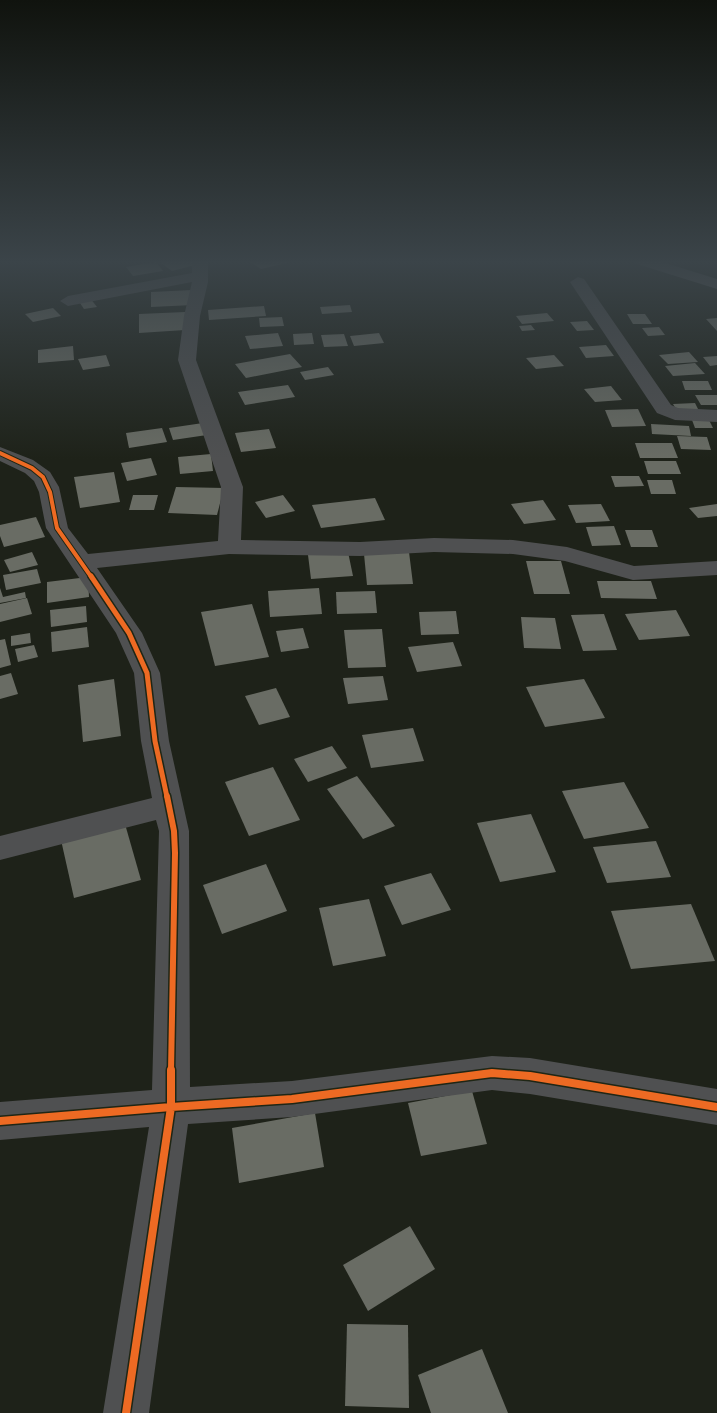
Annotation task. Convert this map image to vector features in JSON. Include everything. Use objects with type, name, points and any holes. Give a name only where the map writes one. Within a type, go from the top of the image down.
[{"type":"street","points":[[192,327],[187,360],[232,487],[229,547]]},
{"type":"street","points":[[608,327],[664,409],[675,414],[717,416]]},
{"type":"street","points":[[0,454],[41,475],[47,482],[55,523],[130,633],[147,673],[155,742],[169,805],[175,853],[171,986],[171,1108],[126,1413]]},
{"type":"street","points":[[82,562],[229,547],[360,549],[434,545],[513,547],[567,554],[633,573],[717,568]]},
{"type":"street","points":[[0,848],[169,805]]},
{"type":"street","points":[[0,1122],[292,1099],[492,1073],[530,1076],[717,1107]]},
{"type":"building","points":[[139,327],[185,327],[185,330],[139,333]]},
{"type":"building","points":[[520,327],[533,327],[535,330],[522,331]]},
{"type":"building","points":[[574,327],[592,327],[594,330],[577,331]]},
{"type":"building","points":[[659,327],[665,335],[648,336],[642,328]]},
{"type":"building","points":[[278,333],[283,346],[250,349],[245,336]]},
{"type":"building","points":[[312,333],[314,344],[294,345],[293,334]]},
{"type":"building","points":[[379,333],[384,343],[354,346],[350,336]]},
{"type":"building","points":[[344,334],[348,346],[324,347],[321,335]]},
{"type":"building","points":[[606,345],[614,356],[586,358],[579,347]]},
{"type":"building","points":[[73,346],[74,360],[38,363],[38,350]]},
{"type":"building","points":[[689,352],[698,362],[668,364],[659,355]]},
{"type":"building","points":[[290,354],[302,367],[246,378],[235,364]]},
{"type":"building","points":[[106,355],[110,366],[83,370],[78,359]]},
{"type":"building","points":[[554,355],[564,366],[536,369],[526,358]]},
{"type":"building","points":[[717,356],[717,365],[710,366],[703,357]]},
{"type":"building","points":[[695,363],[705,374],[673,376],[665,366]]},
{"type":"building","points":[[328,367],[334,375],[305,380],[300,372]]},
{"type":"building","points":[[682,381],[708,381],[712,390],[685,390]]},
{"type":"building","points":[[288,385],[295,397],[245,405],[238,392]]},
{"type":"building","points":[[611,386],[622,400],[595,402],[584,389]]},
{"type":"building","points":[[695,395],[717,395],[717,405],[701,405]]},
{"type":"building","points":[[695,403],[699,411],[677,411],[673,404]]},
{"type":"building","points":[[638,409],[646,426],[612,427],[605,410]]},
{"type":"building","points":[[692,420],[709,420],[713,428],[695,428]]},
{"type":"building","points":[[203,423],[207,435],[173,440],[169,428]]},
{"type":"building","points":[[651,424],[689,426],[691,436],[652,434]]},
{"type":"building","points":[[162,428],[167,442],[129,448],[126,433]]},
{"type":"building","points":[[269,429],[276,448],[241,452],[235,433]]},
{"type":"building","points":[[677,436],[707,437],[711,450],[681,449]]},
{"type":"building","points":[[635,443],[672,443],[678,458],[640,458]]},
{"type":"building","points":[[211,454],[213,471],[180,474],[178,457]]},
{"type":"building","points":[[151,458],[157,475],[127,481],[121,463]]},
{"type":"building","points":[[644,461],[676,461],[681,474],[648,474]]},
{"type":"building","points":[[114,472],[120,502],[80,508],[74,477]]},
{"type":"building","points":[[611,476],[639,476],[644,486],[615,487]]},
{"type":"building","points":[[647,480],[672,480],[676,494],[651,494]]},
{"type":"building","points":[[176,487],[224,488],[217,515],[168,513]]},
{"type":"building","points":[[133,495],[158,495],[154,510],[129,510]]},
{"type":"building","points":[[283,495],[295,511],[266,518],[255,502]]},
{"type":"building","points":[[375,498],[385,520],[321,528],[312,505]]},
{"type":"building","points":[[543,500],[556,520],[524,524],[511,504]]},
{"type":"building","points":[[601,504],[610,521],[576,523],[568,505]]},
{"type":"building","points":[[717,504],[717,516],[698,518],[689,508]]},
{"type":"building","points":[[36,517],[45,537],[4,547],[0,536],[0,525]]},
{"type":"building","points":[[614,526],[621,545],[592,546],[586,527]]},
{"type":"building","points":[[625,530],[652,530],[658,547],[631,547]]},
{"type":"building","points":[[32,552],[38,565],[10,572],[4,560]]},
{"type":"building","points":[[348,552],[353,576],[311,579],[308,555]]},
{"type":"building","points":[[409,552],[413,584],[367,585],[364,554]]},
{"type":"building","points":[[526,561],[561,561],[570,594],[534,594]]},
{"type":"building","points":[[37,569],[41,583],[6,590],[3,575]]},
{"type":"building","points":[[88,577],[89,597],[47,603],[47,582]]},
{"type":"building","points":[[597,581],[651,581],[657,599],[601,598]]},
{"type":"building","points":[[0,588],[3,597],[25,592],[26,598],[0,603]]},
{"type":"building","points":[[319,588],[322,614],[270,617],[268,591]]},
{"type":"building","points":[[375,591],[377,613],[337,614],[336,592]]},
{"type":"building","points":[[27,598],[32,614],[0,622],[0,604]]},
{"type":"building","points":[[252,604],[269,657],[215,666],[201,612]]},
{"type":"building","points":[[86,606],[87,622],[51,627],[50,610]]},
{"type":"building","points":[[676,610],[690,636],[639,640],[625,614]]},
{"type":"building","points":[[456,611],[459,634],[421,635],[419,612]]},
{"type":"building","points":[[604,614],[617,650],[583,651],[571,615]]},
{"type":"building","points":[[521,617],[555,618],[561,649],[524,648]]},
{"type":"building","points":[[87,627],[89,647],[52,652],[51,632]]},
{"type":"building","points":[[303,628],[309,648],[281,652],[276,631]]},
{"type":"building","points":[[382,629],[386,667],[348,668],[344,630]]},
{"type":"building","points":[[30,633],[31,643],[11,646],[11,636]]},
{"type":"building","points":[[5,639],[11,665],[0,668],[0,640]]},
{"type":"building","points":[[453,642],[462,666],[417,672],[408,647]]},
{"type":"building","points":[[34,645],[38,657],[18,662],[15,649]]},
{"type":"building","points":[[11,673],[18,694],[0,699],[0,676]]},
{"type":"building","points":[[383,676],[388,700],[348,704],[343,678]]},
{"type":"building","points":[[114,679],[121,736],[83,742],[78,685]]},
{"type":"building","points":[[584,679],[605,718],[545,727],[526,687]]},
{"type":"building","points":[[276,688],[290,717],[259,725],[245,696]]},
{"type":"building","points":[[413,728],[424,761],[371,768],[362,735]]},
{"type":"building","points":[[332,746],[347,768],[308,782],[294,759]]},
{"type":"building","points":[[273,767],[300,820],[249,836],[225,782]]},
{"type":"building","points":[[357,776],[395,826],[363,839],[327,789]]},
{"type":"building","points":[[624,782],[649,828],[584,839],[562,791]]},
{"type":"building","points":[[531,814],[556,872],[500,882],[477,823]]},
{"type":"building","points":[[125,824],[141,880],[74,898],[61,840]]},
{"type":"building","points":[[656,841],[671,877],[607,883],[593,847]]},
{"type":"building","points":[[266,864],[287,911],[222,934],[203,885]]},
{"type":"building","points":[[431,873],[451,910],[402,925],[384,886]]},
{"type":"building","points":[[369,899],[386,956],[333,966],[319,908]]},
{"type":"building","points":[[691,904],[715,961],[631,969],[611,911]]},
{"type":"building","points":[[472,1091],[487,1144],[421,1156],[408,1103]]},
{"type":"building","points":[[315,1113],[324,1167],[239,1183],[232,1128]]},
{"type":"building","points":[[410,1226],[435,1269],[368,1311],[343,1265]]},
{"type":"building","points":[[347,1324],[408,1325],[409,1408],[345,1406]]},
{"type":"building","points":[[482,1349],[508,1413],[431,1413],[418,1375]]},
{"type":"cycle path","points":[[0,453],[32,468],[43,477],[50,492],[57,528],[115,610],[129,633],[147,673],[155,741],[174,831],[175,853],[171,986],[171,1107],[0,1121]]},
{"type":"cycle path","points":[[126,1413],[171,1107],[292,1099],[492,1073],[530,1076],[717,1107]]}]
